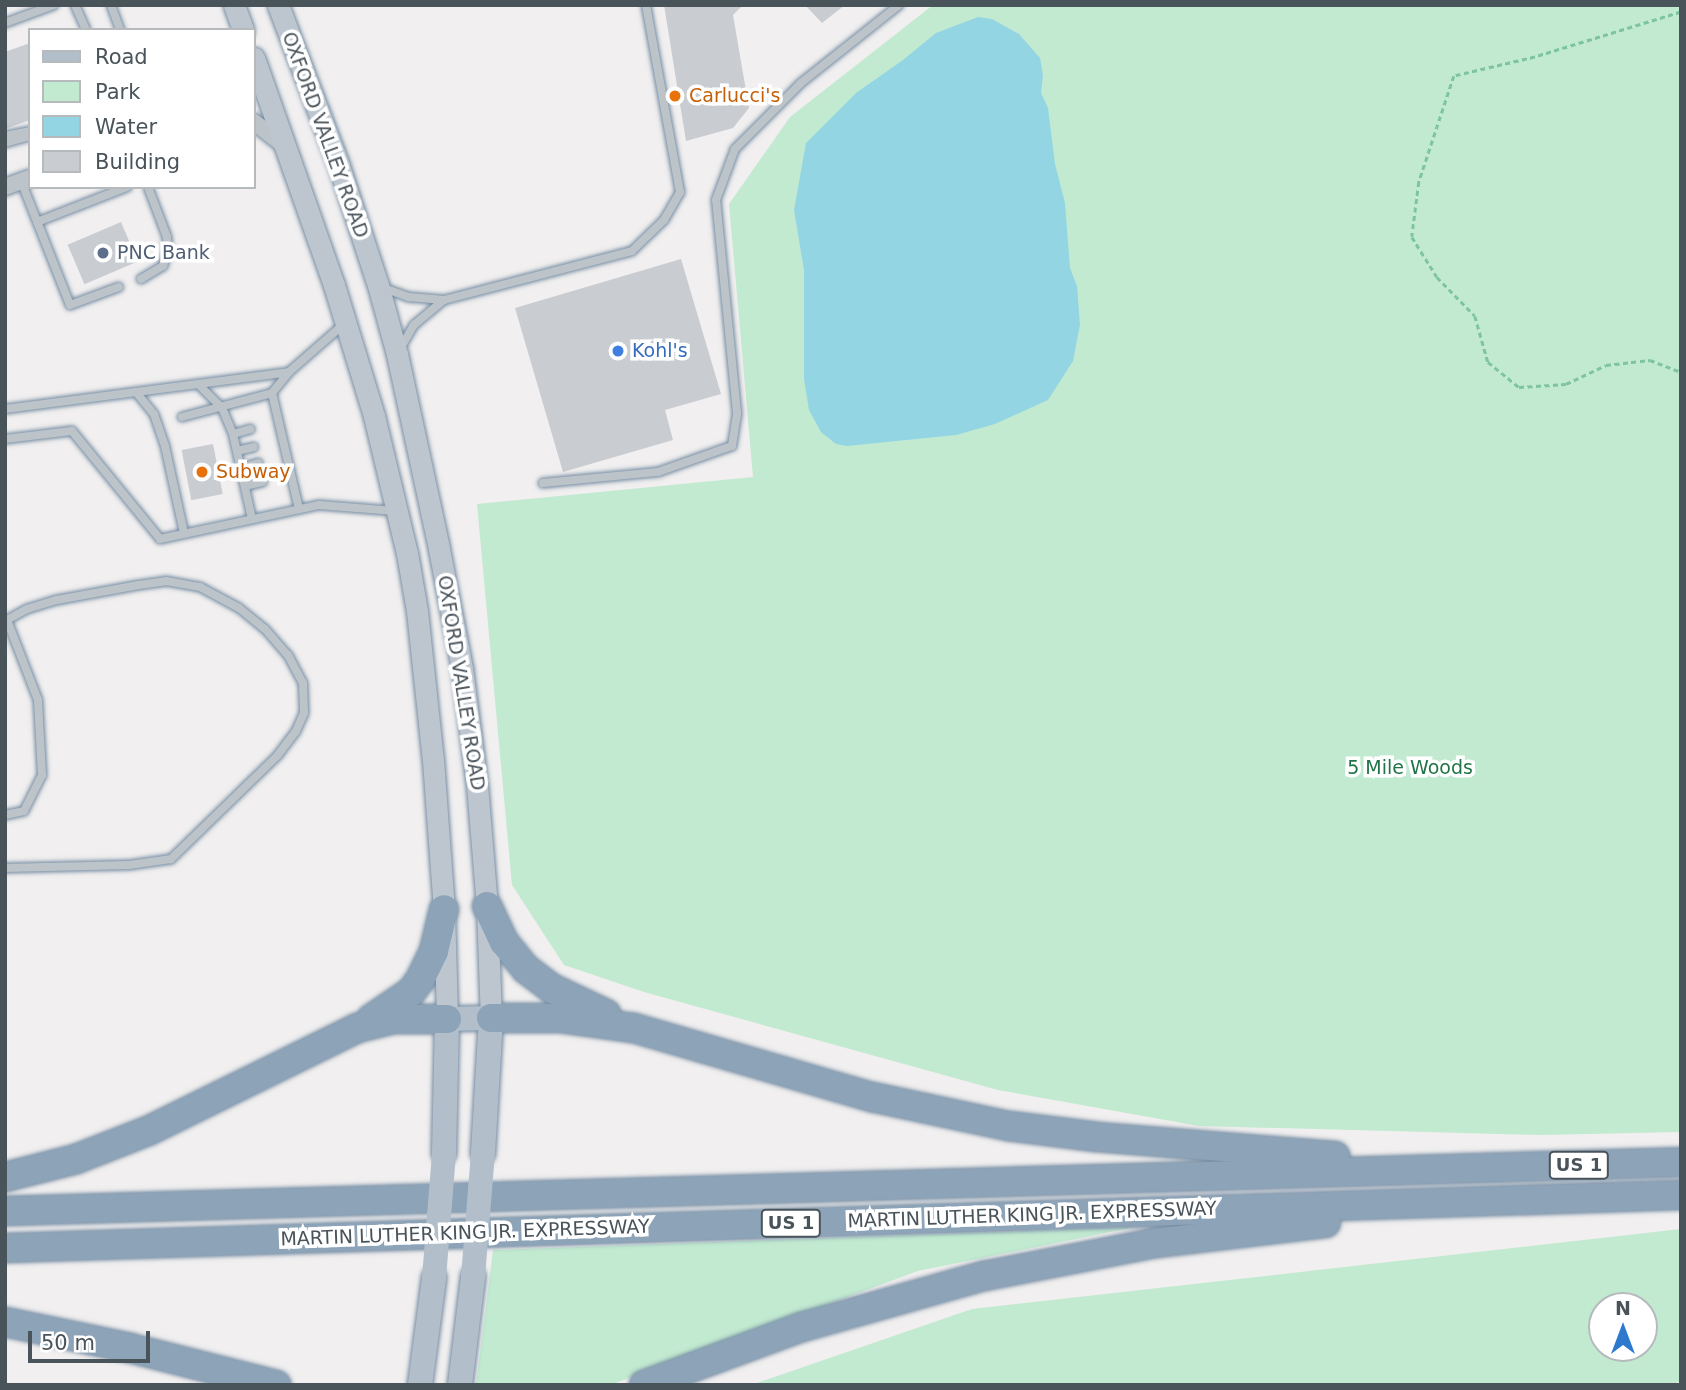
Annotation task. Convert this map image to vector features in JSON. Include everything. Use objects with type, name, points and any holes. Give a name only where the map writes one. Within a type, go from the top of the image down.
[{"type":"highway","points":[[488,906],[504,942],[538,980],[634,1028]]},
{"type":"highway","points":[[5,1177],[76,1158],[150,1130],[356,1028],[399,1001],[420,980],[434,951],[444,909]]},
{"type":"highway","points":[[491,1018],[560,1018],[634,1028],[872,1097],[1009,1126],[1110,1138],[1477,1168]]},
{"type":"highway","points":[[356,1028],[393,1019],[447,1019]]},
{"type":"highway","name":"MARTIN LUTHER KING JR. EXPRESSWAY","points":[[5,1211],[1681,1162]]},
{"type":"highway","name":"MARTIN LUTHER KING JR. EXPRESSWAY","points":[[5,1248],[1681,1195]]},
{"type":"highway","points":[[644,1385],[744,1347],[862,1308],[1045,1263],[1216,1235],[1576,1198]]},
{"type":"highway","points":[[5,1322],[130,1348],[276,1385]]},
{"type":"highway","points":[[48,1333],[194,1385]]},
{"type":"main road","points":[[234,5],[242,28]]},
{"type":"main road","name":"OXFORD VALLEY ROAD","points":[[278,5],[339,166],[378,285],[397,354],[461,668],[477,785],[488,906],[491,1018],[474,1277],[460,1385]]},
{"type":"main road","name":"OXFORD VALLEY ROAD","points":[[256,63],[346,322],[374,416],[407,553],[425,672],[444,909],[447,1019],[444,1153],[434,1278],[420,1385]]},
{"type":"main road","points":[[447,1019],[491,1018]]},
{"type":"street","points":[[256,124],[287,148]]},
{"type":"street","points":[[5,187],[25,179]]},
{"type":"lane","points":[[5,23],[54,5]]},
{"type":"lane","points":[[75,5],[85,28]]},
{"type":"lane","points":[[111,5],[119,28]]},
{"type":"lane","points":[[378,285],[409,297],[444,300],[632,251],[664,220],[680,192],[646,5]]},
{"type":"lane","points":[[542,483],[658,472],[732,446],[737,413],[716,200],[735,149],[801,83],[899,5]]},
{"type":"lane","points":[[5,136],[28,133]]},
{"type":"lane","points":[[5,144],[28,134]]},
{"type":"lane","points":[[25,179],[37,222],[70,305],[118,287]]},
{"type":"lane","points":[[37,222],[122,189]]},
{"type":"lane","points":[[141,279],[163,266],[168,249],[167,237],[149,189]]},
{"type":"lane","points":[[397,354],[414,325],[444,300]]},
{"type":"lane","points":[[182,417],[272,393],[289,372],[346,322]]},
{"type":"lane","points":[[5,409],[289,372]]},
{"type":"lane","points":[[198,384],[222,408],[233,434],[252,519]]},
{"type":"lane","points":[[136,391],[154,414],[158,425],[184,533]]},
{"type":"lane","points":[[272,393],[299,509]]},
{"type":"lane","points":[[267,425],[278,421]]},
{"type":"lane","points":[[233,434],[250,429]]},
{"type":"lane","points":[[5,439],[72,431],[160,539],[319,505],[397,512]]},
{"type":"lane","points":[[271,442],[282,439]]},
{"type":"lane","points":[[237,451],[254,447]]},
{"type":"lane","points":[[275,459],[287,456]]},
{"type":"lane","points":[[241,468],[258,463]]},
{"type":"lane","points":[[280,477],[291,474]]},
{"type":"lane","points":[[245,486],[264,482]]},
{"type":"lane","points":[[5,815],[24,811],[42,775],[38,700],[6,621],[27,609],[57,600],[166,581],[200,587],[239,608],[265,629],[288,654],[303,683],[304,713],[296,731],[277,756],[171,859],[129,865],[5,868]]},
{"type":"path","points":[[1681,12],[1535,57],[1454,76],[1419,182],[1412,237],[1437,277],[1475,316],[1488,362],[1518,387],[1566,384],[1606,365],[1650,360],[1681,372]]},
{"type":"green space","name":"5 Mile Woods","points":[[933,5],[1681,5],[1681,1132],[1540,1135],[1199,1126],[998,1090],[644,992],[564,965],[512,885],[477,504],[753,477],[729,204],[790,117]]},
{"type":"green space","points":[[1135,1227],[918,1271],[610,1385],[476,1385],[493,1250]]},
{"type":"green space","points":[[1681,1229],[1681,1381],[1671,1385],[751,1385],[972,1309]]},
{"type":"water","points":[[978,17],[992,19],[1019,34],[1040,58],[1043,75],[1041,93],[1048,108],[1055,164],[1065,203],[1070,268],[1077,286],[1080,325],[1073,361],[1048,400],[995,424],[956,435],[847,446],[836,444],[821,432],[809,410],[804,379],[804,270],[794,210],[806,143],[856,93],[936,33]]},
{"type":"building","points":[[664,5],[743,5],[733,15],[749,108],[733,128],[686,141]]},
{"type":"building","points":[[805,5],[845,5],[822,23]]},
{"type":"building","points":[[28,44],[28,121],[5,129],[5,52]]},
{"type":"building","name":"PNC Bank","points":[[121,222],[138,262],[84,284],[68,245]]},
{"type":"building","name":"Kohl's","points":[[681,259],[721,394],[665,410],[673,440],[563,472],[515,308]]},
{"type":"building","name":"Subway","points":[[213,444],[223,494],[191,500],[182,450]]},
{"type":"place","name":"Carlucci's","points":[[675,96]]},
{"type":"place","name":"PNC Bank","points":[[103,253]]},
{"type":"place","name":"Kohl's","points":[[618,351]]},
{"type":"place","name":"Subway","points":[[202,472]]}]
